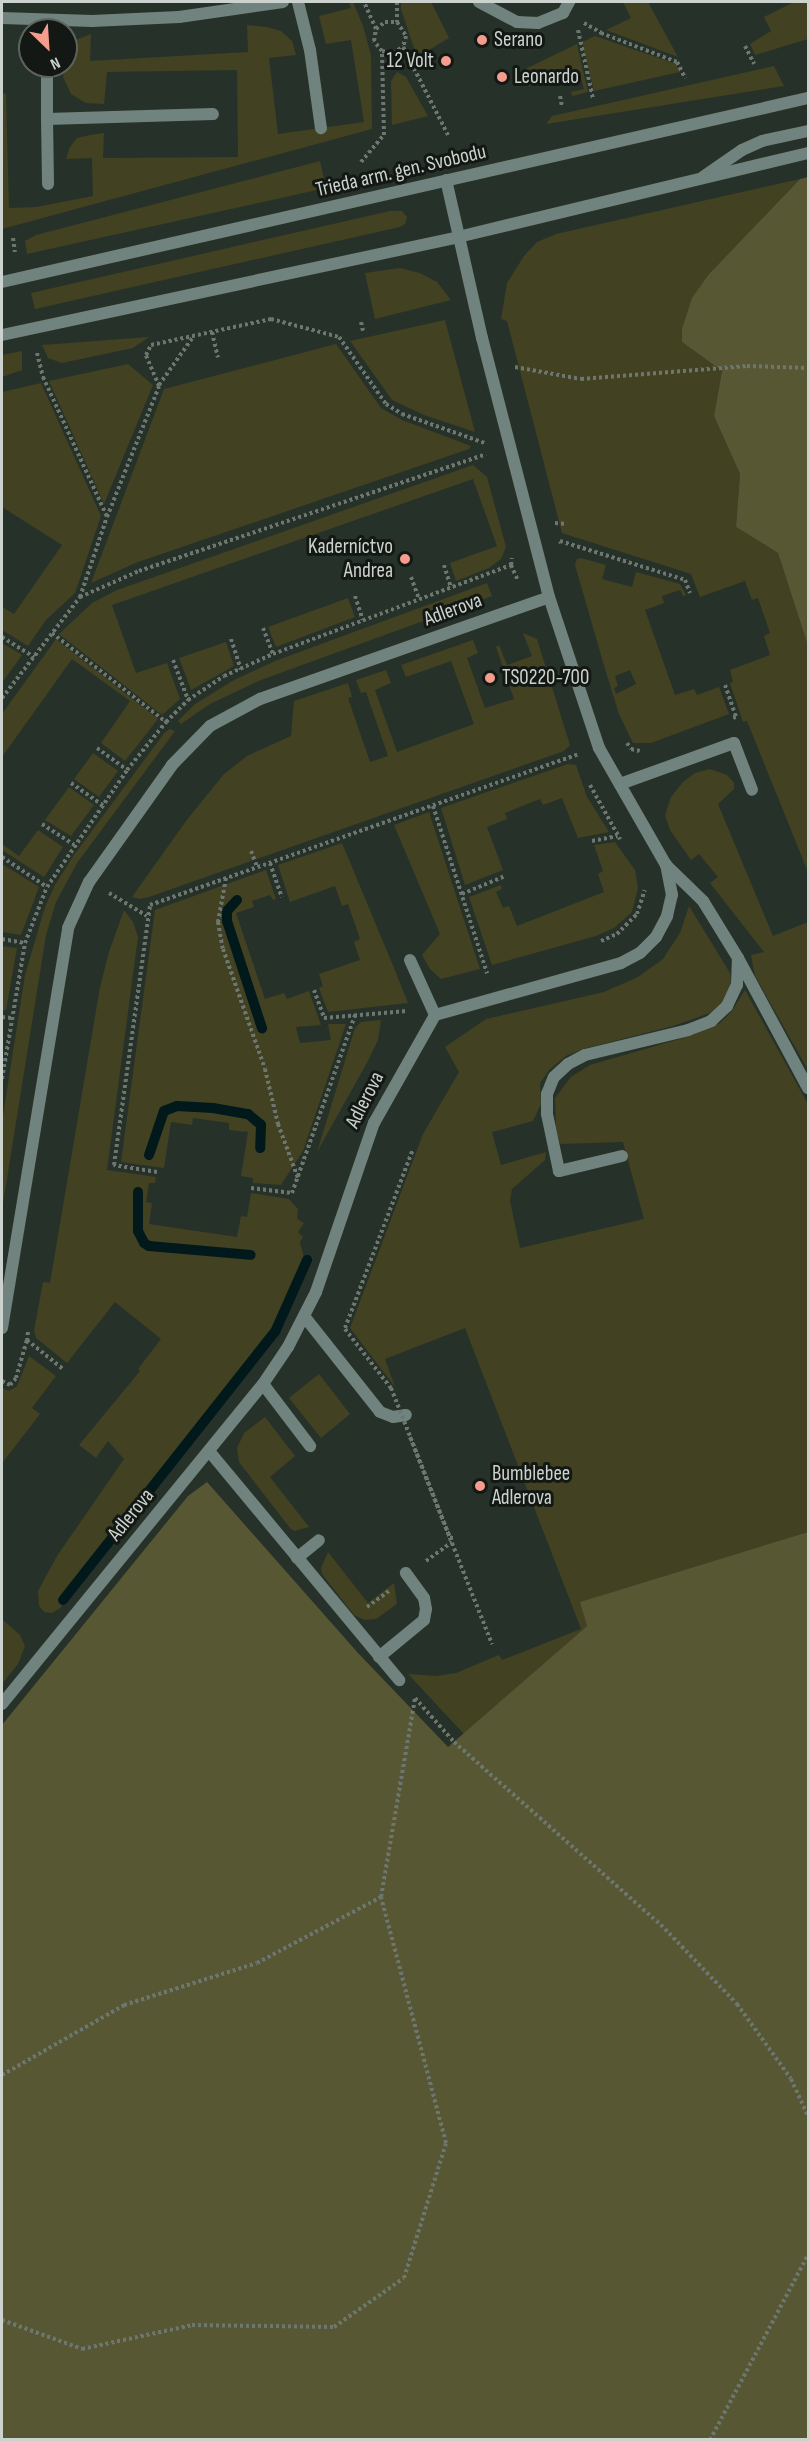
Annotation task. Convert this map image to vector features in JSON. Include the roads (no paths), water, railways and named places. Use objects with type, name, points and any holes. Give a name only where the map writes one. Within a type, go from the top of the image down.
[{"type":"street","points":[[78,23],[178,17],[283,2]]},
{"type":"street","points":[[298,2],[310,50],[321,128]]},
{"type":"street","points":[[479,2],[517,22],[538,23],[563,13],[569,2]]},
{"type":"street","points":[[2,18],[18,20]]},
{"type":"street","points":[[47,78],[48,184]]},
{"type":"street","name":"Trieda arm. gen. Svobodu","points":[[2,282],[808,98]]},
{"type":"street","points":[[47,120],[213,114]]},
{"type":"street","points":[[700,179],[742,150],[762,141],[808,131]]},
{"type":"street","points":[[2,335],[459,237],[808,153]]},
{"type":"street","points":[[446,180],[484,348],[549,597],[599,748],[666,865],[703,902],[738,958],[808,1088]]},
{"type":"street","name":"Adlerova","points":[[2,1328],[68,928],[90,882],[172,765],[210,726],[260,699],[549,597]]},
{"type":"street","points":[[620,784],[734,743],[752,790]]},
{"type":"street","points":[[410,960],[435,1015],[603,969],[640,953],[656,937],[667,916],[672,895],[666,865]]},
{"type":"street","points":[[622,1156],[559,1171],[547,1114],[547,1094],[554,1077],[568,1064],[585,1055],[688,1030],[711,1021],[727,1006],[737,985],[738,958]]},
{"type":"street","name":"Adlerova","points":[[2,1704],[262,1384],[288,1347],[327,1263],[374,1123],[435,1015]]},
{"type":"street","points":[[304,1316],[380,1412],[393,1417],[406,1415]]},
{"type":"street","points":[[262,1384],[310,1446]]},
{"type":"street","points":[[209,1450],[399,1680]]},
{"type":"street","points":[[297,1558],[319,1540]]},
{"type":"street","points":[[379,1657],[424,1620],[426,1609],[424,1598],[406,1573]]},
{"type":"waterway","points":[[237,900],[227,911],[227,921],[262,1028]]},
{"type":"waterway","points":[[149,1155],[164,1111],[177,1106],[213,1108],[248,1114],[261,1125],[260,1148]]},
{"type":"waterway","points":[[138,1192],[138,1231],[144,1243],[149,1246],[251,1255]]},
{"type":"waterway","points":[[63,1600],[275,1332],[307,1260]]},
{"type":"place","name":"Serano","points":[[482,40]]},
{"type":"place","name":"12 Volt","points":[[446,61]]},
{"type":"place","name":"Leonardo","points":[[502,77]]},
{"type":"place","name":"Kaderníctvo Andrea","points":[[405,559]]},
{"type":"place","name":"TS0220-700","points":[[490,678]]},
{"type":"place","name":"Bumblebee Adlerova","points":[[480,1486]]}]
